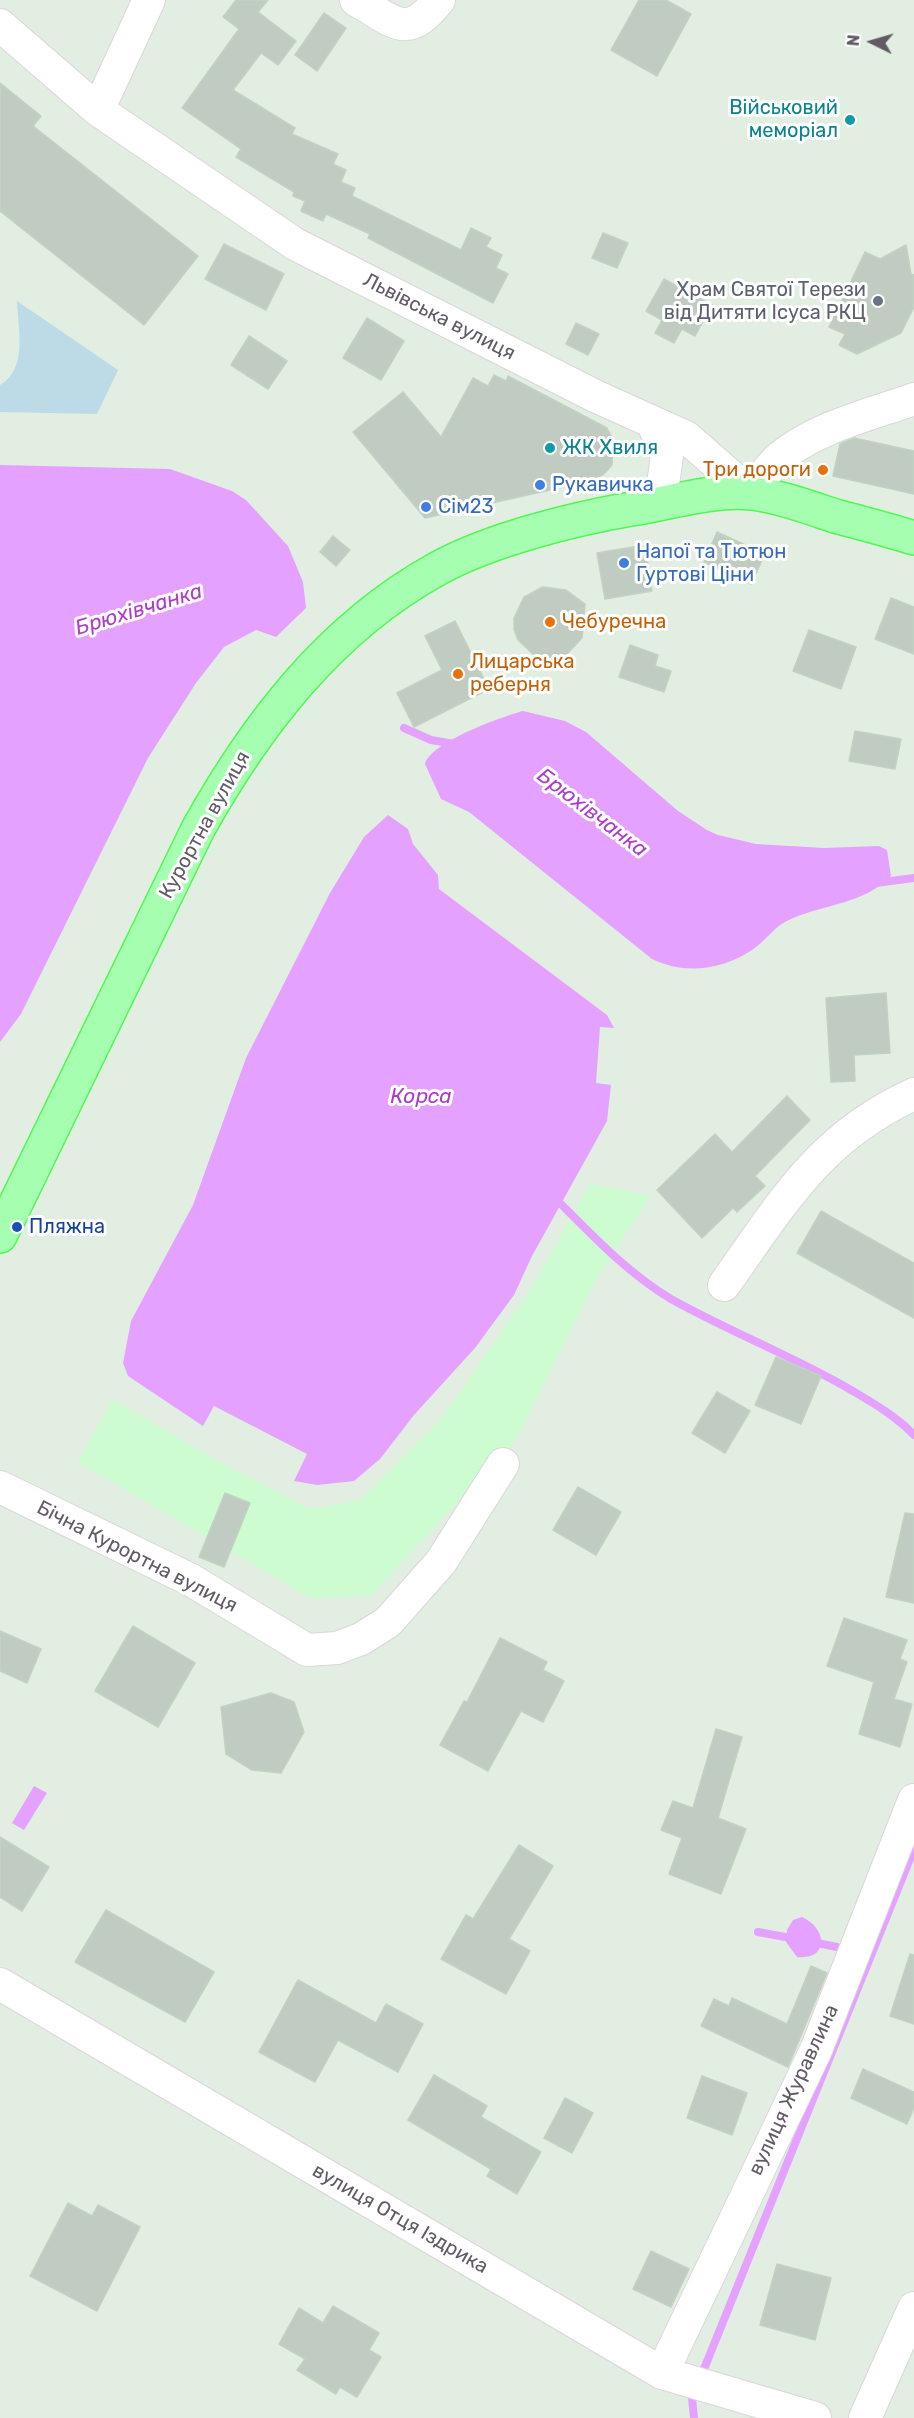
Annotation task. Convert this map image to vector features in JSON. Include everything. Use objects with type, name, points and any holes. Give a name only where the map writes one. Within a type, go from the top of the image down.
[{"type":"main road","name":"Курортна вулиця","points":[[3,1224],[198,829],[229,773],[291,689],[338,640],[366,617],[437,569],[476,550],[596,515],[712,495],[750,493]]},
{"type":"main road","points":[[750,493],[780,498],[914,538]]},
{"type":"street","points":[[98,110],[149,0]]},
{"type":"street","points":[[356,0],[406,26],[417,23],[439,0]]},
{"type":"street","name":"Львівська вулиця","points":[[0,25],[98,110],[295,244],[585,391],[686,437],[750,493]]},
{"type":"street","points":[[750,493],[775,462],[790,450],[825,432],[914,399]]},
{"type":"street","points":[[639,508],[663,485],[668,455],[652,422]]},
{"type":"street","points":[[724,1285],[808,1169],[864,1120],[914,1094]]},
{"type":"street","name":"Бічна Курортна вулиця","points":[[0,1487],[191,1580],[307,1650],[337,1648],[361,1639],[388,1622],[441,1562],[503,1464]]},
{"type":"street","name":"вулиця Журавлина","points":[[662,2373],[816,2050],[914,1800]]},
{"type":"street","name":"вулиця Отця Іздрика","points":[[0,1984],[662,2373],[815,2418]]},
{"type":"street","points":[[865,2418],[914,2308]]},
{"type":"shaded area","points":[[17,301],[118,370],[97,414],[0,412],[0,385],[9,378],[18,359]]},
{"type":"sand","points":[[590,1184],[650,1196],[594,1283],[516,1440],[371,1595],[312,1599],[78,1462],[113,1399],[212,1458],[310,1509],[361,1500],[442,1418],[529,1292]]},
{"type":"water","points":[[0,465],[170,469],[232,491],[246,500],[288,546],[303,582],[306,608],[276,637],[256,630],[224,647],[196,683],[148,758],[21,1014],[0,1042]]},
{"type":"water","points":[[523,711],[565,721],[586,732],[678,811],[718,835],[756,844],[824,848],[879,846],[887,850],[891,876],[869,892],[856,898],[785,922],[752,950],[728,962],[716,966],[690,968],[677,967],[652,959],[469,812],[441,799],[425,764],[430,756],[453,739]]},
{"type":"water","name":"Корса","points":[[388,815],[408,829],[413,844],[438,875],[439,889],[607,1015],[614,1028],[600,1027],[596,1083],[611,1085],[607,1121],[532,1256],[514,1295],[475,1348],[414,1415],[380,1459],[354,1481],[317,1485],[294,1481],[307,1454],[214,1406],[203,1426],[128,1376],[123,1363],[131,1321],[193,1205],[246,1058],[330,893],[364,837]]},
{"type":"water","points":[[34,1786],[47,1793],[24,1830],[12,1823]]},
{"type":"water","points":[[802,1917],[816,1928],[820,1935],[820,1949],[808,1957],[797,1957],[786,1942],[787,1930],[793,1920]]},
{"type":"building","points":[[236,0],[268,0],[258,12],[296,41],[278,65],[261,53],[233,90],[295,128],[292,134],[338,154],[333,164],[346,170],[341,182],[355,188],[352,196],[461,250],[471,228],[491,238],[486,247],[502,255],[496,268],[508,274],[493,303],[368,238],[370,234],[326,214],[323,221],[301,211],[305,201],[293,196],[294,192],[236,157],[241,149],[182,108],[239,29],[223,17]]},
{"type":"building","points":[[639,0],[666,0],[691,14],[657,76],[611,50]]},
{"type":"building","points":[[324,13],[346,28],[317,71],[295,55]]},
{"type":"building","points":[[0,83],[41,116],[33,126],[198,256],[144,325],[0,211]]},
{"type":"building","points":[[603,233],[628,243],[617,268],[592,258]]},
{"type":"building","points":[[224,244],[284,274],[266,310],[205,279]]},
{"type":"building","name":"Храм Святої Терези від Дитяти Ісуса РКЦ","points":[[906,245],[911,274],[914,275],[914,307],[901,333],[857,354],[839,345],[845,334],[829,327],[865,252],[880,259]]},
{"type":"building","points":[[664,279],[712,305],[695,336],[682,329],[674,343],[655,333],[662,320],[646,311]]},
{"type":"building","points":[[367,318],[404,341],[381,380],[343,358]]},
{"type":"building","points":[[576,323],[599,334],[588,355],[566,344]]},
{"type":"building","points":[[249,336],[287,361],[268,389],[231,365]]},
{"type":"building","name":"ЖК Хвиля","points":[[494,375],[506,381],[508,376],[607,428],[613,440],[612,465],[604,474],[590,481],[425,518],[353,432],[403,392],[441,437],[473,378],[488,386]]},
{"type":"building","points":[[854,438],[914,451],[914,494],[833,476],[840,444]]},
{"type":"building","points":[[717,532],[765,554],[751,584],[704,562]]},
{"type":"building","points":[[333,536],[350,550],[336,566],[320,552]]},
{"type":"building","points":[[645,545],[652,591],[605,599],[597,553]]},
{"type":"building","name":"Чебуречна","points":[[543,587],[566,590],[585,604],[582,638],[567,654],[556,658],[534,655],[518,640],[514,629],[514,618],[524,597]]},
{"type":"building","points":[[891,598],[914,607],[914,654],[875,639]]},
{"type":"building","name":"Лицарська реберня","points":[[455,621],[489,689],[414,727],[397,693],[442,670],[425,636]]},
{"type":"building","points":[[809,630],[856,647],[841,689],[793,671]]},
{"type":"building","points":[[630,645],[658,655],[655,666],[671,671],[664,692],[619,677]]},
{"type":"building","points":[[855,731],[901,739],[895,769],[849,761]]},
{"type":"building","points":[[886,993],[890,1053],[854,1055],[855,1081],[831,1082],[826,998]]},
{"type":"building","points":[[787,1096],[810,1120],[755,1176],[765,1186],[737,1212],[733,1208],[702,1238],[657,1190],[715,1134],[732,1152]]},
{"type":"building","points":[[821,1211],[914,1263],[914,1318],[797,1253]]},
{"type":"building","points":[[776,1357],[821,1376],[801,1424],[755,1405]]},
{"type":"building","points":[[717,1392],[750,1411],[725,1453],[692,1433]]},
{"type":"building","points":[[578,1487],[621,1512],[596,1555],[553,1530]]},
{"type":"building","points":[[225,1493],[250,1503],[224,1567],[199,1557]]},
{"type":"building","points":[[905,1513],[914,1514],[914,1603],[886,1597]]},
{"type":"building","points":[[844,1618],[907,1640],[900,1659],[907,1662],[894,1699],[912,1704],[900,1747],[859,1734],[874,1682],[827,1666]]},
{"type":"building","points":[[133,1626],[195,1663],[158,1727],[95,1691]]},
{"type":"building","points":[[0,1631],[41,1649],[27,1683],[0,1671]]},
{"type":"building","points":[[500,1638],[547,1662],[543,1670],[564,1681],[543,1722],[521,1711],[488,1771],[440,1745],[464,1701],[467,1702]]},
{"type":"building","points":[[271,1693],[294,1702],[304,1732],[281,1773],[252,1770],[226,1754],[221,1707]]},
{"type":"building","points":[[716,1729],[742,1737],[718,1818],[746,1829],[721,1894],[669,1874],[682,1838],[661,1830],[673,1801],[693,1808]]},
{"type":"building","points":[[0,1837],[49,1867],[22,1911],[0,1897]]},
{"type":"building","points":[[519,1845],[553,1866],[509,1939],[530,1951],[506,1994],[441,1959],[466,1915],[473,1919]]},
{"type":"building","points":[[106,1910],[214,1972],[185,2022],[75,1962]]},
{"type":"building","points":[[910,1954],[914,1955],[914,2024],[890,2016]]},
{"type":"building","points":[[811,1966],[827,1973],[788,2067],[701,2026],[714,1999],[729,2006],[732,1998],[787,2024]]},
{"type":"building","points":[[298,1980],[376,2023],[386,2004],[423,2024],[398,2072],[338,2040],[315,2082],[259,2052]]},
{"type":"building","points":[[863,2069],[914,2092],[914,2108],[907,2124],[851,2098]]},
{"type":"building","points":[[434,2075],[487,2106],[481,2117],[541,2152],[517,2194],[487,2176],[491,2169],[408,2120]]},
{"type":"building","points":[[702,2076],[747,2093],[732,2135],[687,2118]]},
{"type":"building","points":[[565,2098],[593,2113],[572,2153],[544,2138]]},
{"type":"building","points":[[68,2203],[92,2216],[98,2205],[140,2227],[97,2311],[30,2276]]},
{"type":"building","points":[[651,2251],[689,2269],[671,2307],[633,2289]]},
{"type":"building","points":[[777,2264],[831,2278],[815,2340],[760,2325]]},
{"type":"building","points":[[333,2306],[379,2333],[369,2350],[381,2357],[357,2397],[340,2387],[336,2394],[297,2370],[305,2359],[279,2344],[299,2308],[323,2323]]},
{"type":"waterway","name":"Брюхівчанка","points":[[404,728],[431,740],[460,745]]},
{"type":"waterway","name":"Брюхівчанка","points":[[876,883],[914,878]]},
{"type":"waterway","points":[[554,1197],[610,1252],[639,1277],[671,1299],[851,1390],[892,1416],[914,1435]]},
{"type":"waterway","points":[[702,2374],[914,1849]]},
{"type":"waterway","points":[[758,1932],[796,1939]]},
{"type":"waterway","points":[[812,1942],[837,1947]]},
{"type":"waterway","points":[[692,2398],[694,2418]]},
{"type":"place","name":"Військовий меморіал","points":[[850,120]]},
{"type":"place","name":"Храм Святої Терези від Дитяти Ісуса РКЦ","points":[[878,301]]},
{"type":"place","name":"ЖК Хвиля","points":[[550,448]]},
{"type":"place","name":"Три дороги","points":[[823,470]]},
{"type":"place","name":"Рукавичка","points":[[540,485]]},
{"type":"place","name":"Сім23","points":[[426,507]]},
{"type":"place","name":"Напої та Тютюн Гуртові Ціни","points":[[624,563]]},
{"type":"place","name":"Чебуречна","points":[[550,622]]},
{"type":"place","name":"Лицарська реберня","points":[[458,674]]},
{"type":"place","name":"Пляжна","points":[[17,1227]]}]
